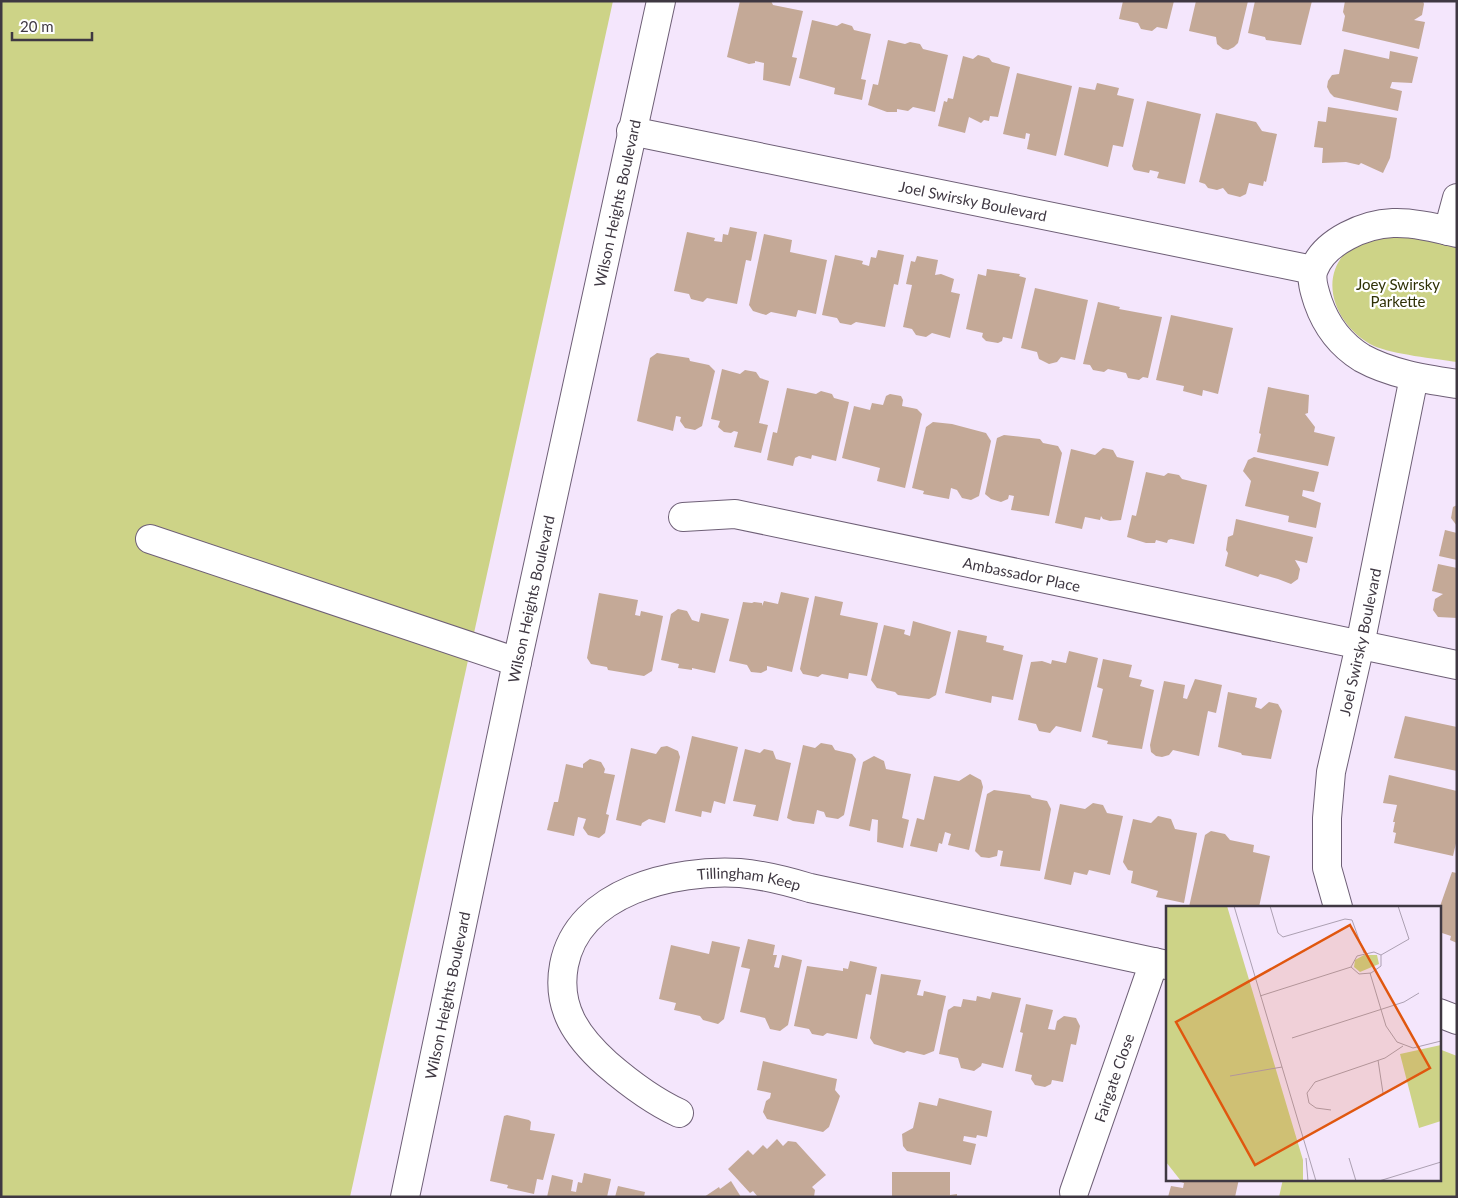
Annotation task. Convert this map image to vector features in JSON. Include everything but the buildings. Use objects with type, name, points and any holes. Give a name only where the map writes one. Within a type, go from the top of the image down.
[{"type":"street","name":"Wilson Heights Boulevard","points":[[405,1196],[517,662],[631,131],[661,1]]},
{"type":"street","name":"Joel Swirsky Boulevard","points":[[631,131],[1313,270]]},
{"type":"street","points":[[1457,198],[1453,232],[1394,223],[1368,227],[1354,232],[1333,246],[1313,270],[1315,290],[1322,314],[1342,342],[1362,358],[1414,377],[1457,384]]},
{"type":"street","name":"Joel Swirsky Boulevard","points":[[1338,906],[1327,868],[1327,818],[1332,772],[1360,645],[1414,377]]},
{"type":"street","name":"Ambassador Place","points":[[683,516],[735,514],[1457,665]]},
{"type":"street","points":[[150,539],[517,662]]},
{"type":"street","name":"Tillingham Keep","points":[[679,1112],[628,1082],[590,1048],[579,1035],[570,1017],[562,988],[566,954],[573,937],[583,922],[602,906],[649,885],[706,874],[738,873],[763,876],[810,888],[1160,964]]},
{"type":"street","name":"Fairgate Close","points":[[1074,1192],[1160,964]]},
{"type":"street","points":[[1440,1013],[1457,1020]]},
{"type":"green space","points":[[1,1],[613,1],[350,1197],[1,1197]]},
{"type":"green space","name":"Joey Swirsky Parkette","points":[[1388,233],[1457,244],[1457,362],[1403,354],[1374,346],[1350,328],[1341,316],[1335,303],[1332,289],[1339,261],[1353,246],[1362,241]]},
{"type":"green space","points":[[1440,1049],[1457,1056],[1457,1197],[1279,1197],[1283,1180],[1440,1180]]}]
